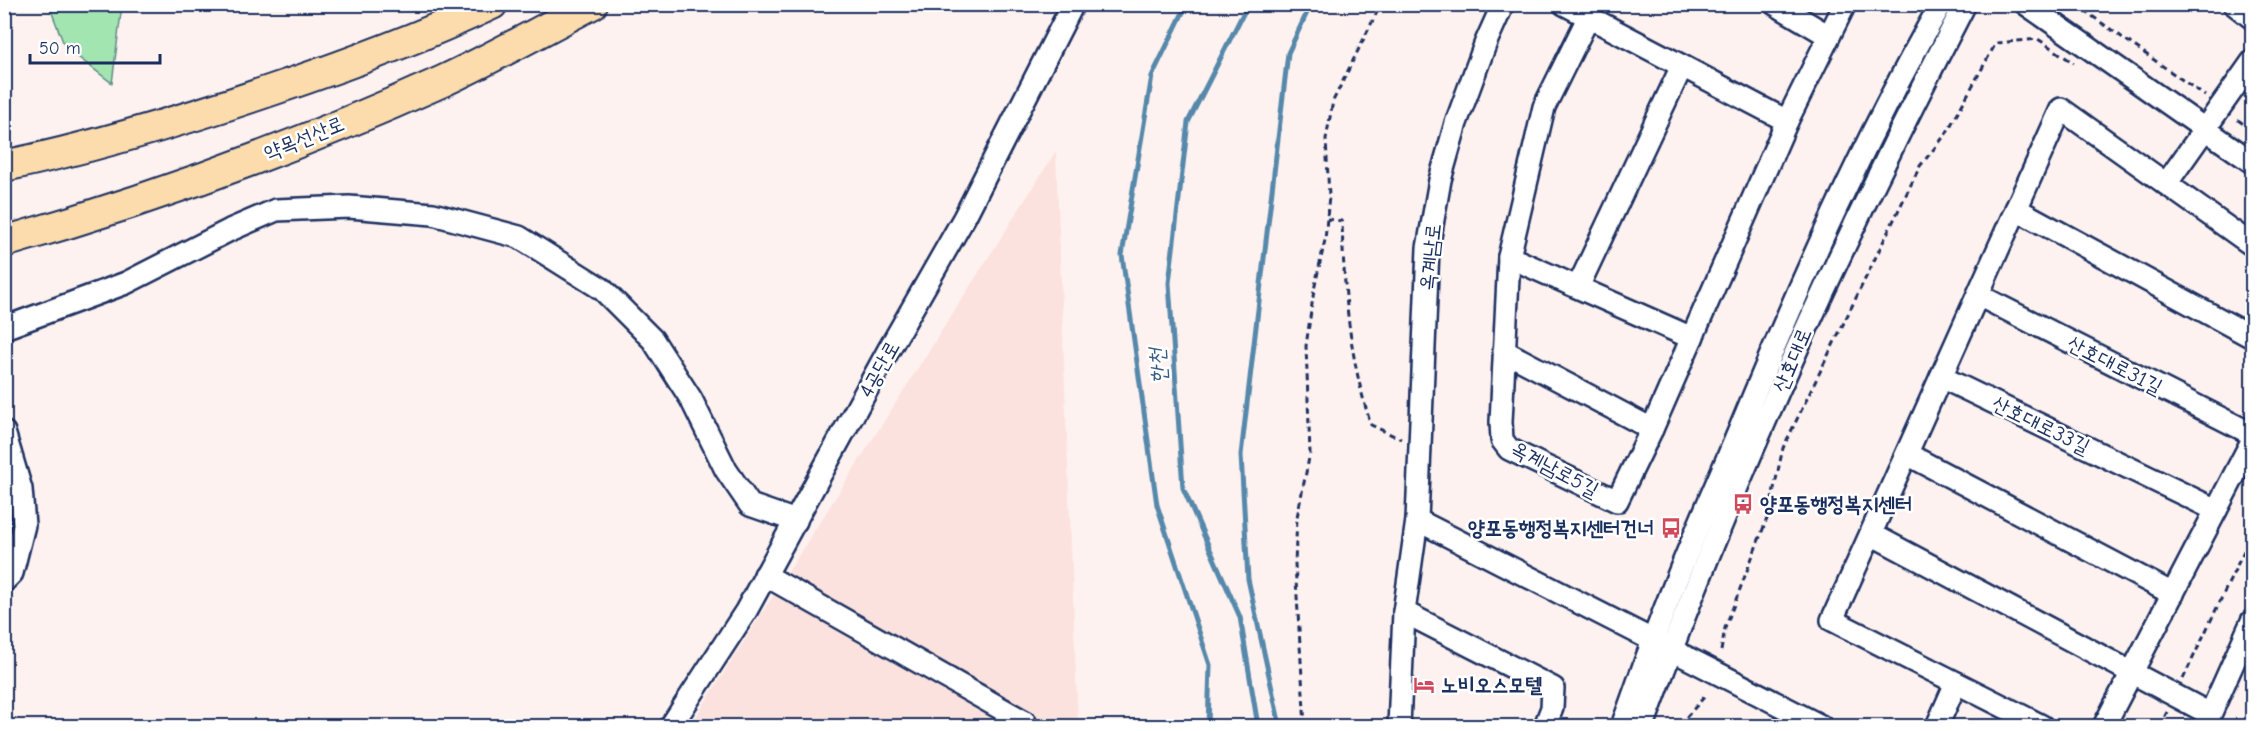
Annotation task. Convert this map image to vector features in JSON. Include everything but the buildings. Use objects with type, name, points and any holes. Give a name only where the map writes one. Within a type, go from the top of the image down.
[{"type":"highway","points":[[4,166],[74,150],[238,102],[364,58],[439,29],[492,4]]},
{"type":"highway","name":"약목선산로","points":[[4,242],[129,205],[303,141],[444,80],[592,4]]},
{"type":"street","name":"4공단로","points":[[671,726],[746,610],[964,218],[1073,4]]},
{"type":"street","name":"옥계남로","points":[[1399,726],[1404,612],[1417,520],[1428,248],[1440,180],[1456,123],[1486,42],[1503,4]]},
{"type":"street","points":[[1564,4],[1592,11],[1682,66],[1787,121]]},
{"type":"street","points":[[1775,4],[1829,36]]},
{"type":"street","name":"옥계남로5길","points":[[1592,11],[1544,107],[1509,257],[1501,422],[1502,440],[1509,449],[1617,501],[1652,429],[1787,121],[1845,4]]},
{"type":"street","name":"산호대로","points":[[1643,726],[1662,645],[1773,348],[1828,223],[1881,114],[1941,4]]},
{"type":"street","name":"산호대로","points":[[1622,726],[1662,645],[1812,314],[1965,4]]},
{"type":"street","points":[[2026,4],[2253,162]]},
{"type":"street","points":[[2234,4],[2253,18]]},
{"type":"street","points":[[2166,184],[2253,62]]},
{"type":"street","points":[[1578,286],[1682,66]]},
{"type":"street","points":[[2042,726],[1832,620],[2061,109],[2253,245]]},
{"type":"street","points":[[4,328],[126,283],[230,230],[276,210],[349,207],[433,214],[519,237],[602,289],[653,340],[691,399],[726,470],[750,505],[796,520]]},
{"type":"street","points":[[2016,209],[2253,337]]},
{"type":"street","points":[[1509,257],[1692,338]]},
{"type":"street","name":"산호대로31길","points":[[1978,296],[2253,434]]},
{"type":"street","points":[[1504,351],[1652,429]]},
{"type":"street","name":"산호대로33길","points":[[1941,377],[2216,510]]},
{"type":"street","points":[[4,432],[21,489],[24,525],[12,573],[4,581]]},
{"type":"street","points":[[2104,726],[2253,441]]},
{"type":"street","points":[[1906,454],[2173,594]]},
{"type":"street","points":[[1417,520],[1821,726]]},
{"type":"street","points":[[1871,534],[2132,673],[2207,720],[2253,621]]},
{"type":"street","points":[[765,575],[1025,722]]},
{"type":"street","points":[[1404,612],[1553,688],[1552,708],[1545,726]]},
{"type":"street","points":[[1937,726],[1956,683]]},
{"type":"path","points":[[1305,726],[1296,564],[1297,518],[1310,453],[1306,346],[1314,290],[1325,240],[1329,196],[1326,139],[1333,101],[1381,4]]},
{"type":"path","points":[[2075,4],[2205,96]]},
{"type":"path","points":[[1721,651],[1725,628],[1768,516],[1783,448],[1920,166],[1946,134],[1996,43],[2038,39],[2077,65]]},
{"type":"path","points":[[2238,120],[2253,130]]},
{"type":"path","points":[[1327,219],[1342,221],[1344,298],[1359,389],[1371,425],[1420,448]]},
{"type":"path","points":[[2183,679],[2253,534]]},
{"type":"path","points":[[1681,726],[1706,695]]},
{"type":"path","points":[[2160,726],[2169,708]]},
{"type":"shaded area","points":[[1056,151],[1078,726],[690,726]]},
{"type":"green space","points":[[49,5],[122,5],[112,83],[65,47]]},
{"type":"waterway","points":[[1187,4],[1152,76],[1122,255],[1157,505],[1210,665],[1208,726]]},
{"type":"waterway","name":"한천","points":[[1248,4],[1188,122],[1169,283],[1183,488],[1240,617],[1258,726]]},
{"type":"waterway","points":[[1280,726],[1248,579],[1241,455],[1288,53],[1311,4]]},
{"type":"place","name":"양포동행정복지센터","points":[[1743,504]]},
{"type":"place","name":"양포동행정복지센터건너","points":[[1671,528]]},
{"type":"place","name":"노비오스모텔","points":[[1424,685]]}]
